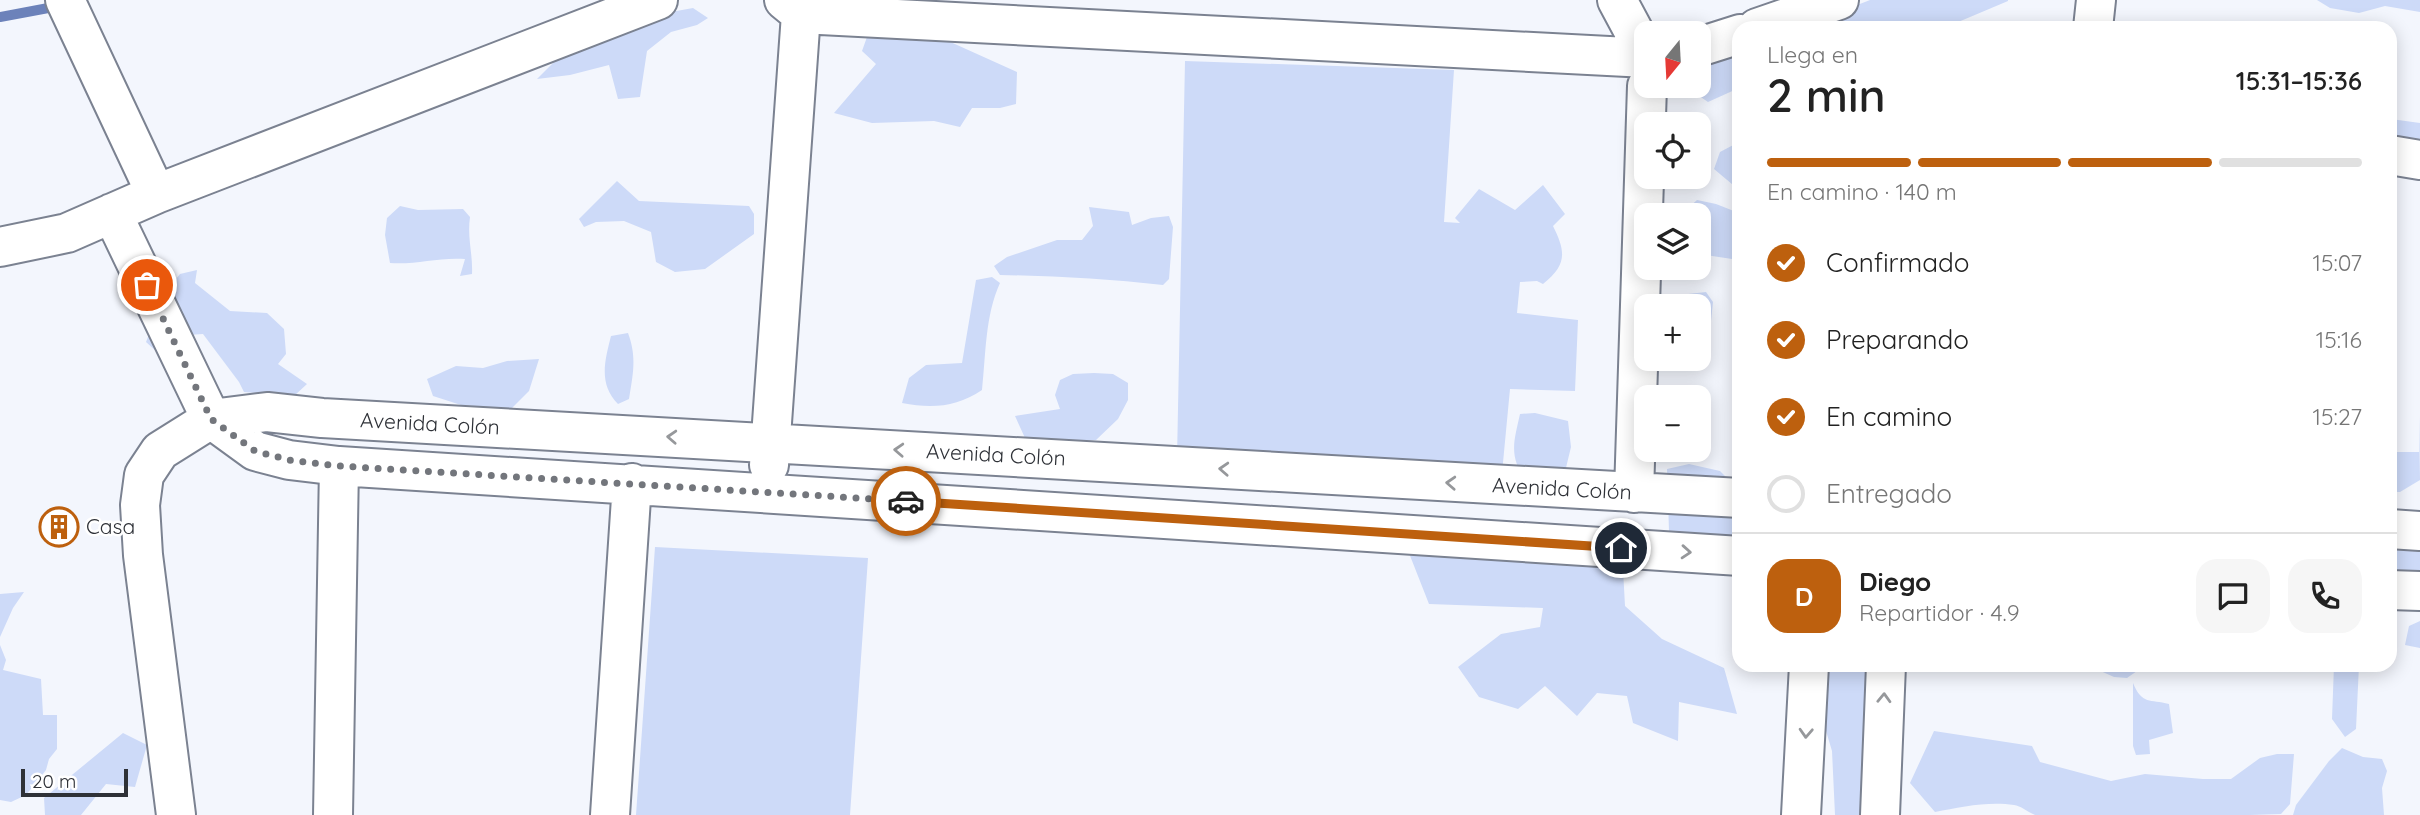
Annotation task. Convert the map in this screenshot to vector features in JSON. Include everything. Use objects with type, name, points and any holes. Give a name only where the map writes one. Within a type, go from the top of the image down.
[{"type":"street","points":[[65,0],[156,194]]},
{"type":"street","points":[[0,247],[66,233],[156,194],[658,0]]},
{"type":"street","points":[[1617,0],[1634,32]]},
{"type":"street","points":[[1778,21],[1839,0]]},
{"type":"street","points":[[2094,21],[2096,0]]},
{"type":"street","points":[[767,492],[793,7],[1634,56]]},
{"type":"street","points":[[1712,43],[1732,37]]},
{"type":"street","points":[[1634,493],[1647,98]]},
{"type":"street","points":[[2397,156],[2420,160]]},
{"type":"street","points":[[112,213],[211,419],[255,451],[289,460],[339,466],[1732,555]]},
{"type":"street","name":"Avenida Colón","points":[[211,419],[267,412],[322,418],[1732,498]]},
{"type":"street","points":[[176,815],[143,555],[140,505],[144,475],[160,451],[211,419]]},
{"type":"street","points":[[333,815],[339,466]]},
{"type":"street","points":[[610,815],[632,483]]},
{"type":"street","points":[[2397,529],[2420,531]]},
{"type":"street","points":[[2397,590],[2420,591]]},
{"type":"street","points":[[1801,815],[1809,672]]},
{"type":"street","points":[[1880,815],[1886,672]]},
{"type":"shaded area","points":[[1870,0],[2008,0],[1961,21],[1841,21],[1842,11]]},
{"type":"shaded area","points":[[2317,0],[2420,0],[2420,12],[2385,6],[2359,13],[2330,8]]},
{"type":"shaded area","points":[[693,8],[708,18],[697,25],[671,32],[647,51],[640,97],[618,99],[609,65],[570,75],[537,79],[555,61],[581,48],[660,14]]},
{"type":"shaded area","points":[[915,26],[1017,72],[1016,104],[1000,108],[972,108],[960,127],[934,121],[872,123],[834,113],[876,64],[862,51],[867,37]]},
{"type":"shaded area","points":[[1732,56],[1732,91],[1708,102],[1702,98],[1712,98],[1712,63]]},
{"type":"shaded area","points":[[1185,61],[1454,70],[1444,222],[1460,223],[1455,218],[1479,189],[1515,210],[1543,185],[1565,214],[1553,226],[1560,243],[1562,258],[1557,271],[1543,284],[1537,281],[1520,282],[1517,313],[1578,320],[1575,391],[1510,389],[1502,473],[1177,458]]},
{"type":"shaded area","points":[[2397,120],[2420,123],[2420,145],[2397,142]]},
{"type":"shaded area","points":[[1732,146],[1732,184],[1714,169],[1720,152]]},
{"type":"shaded area","points":[[617,181],[639,201],[749,206],[754,214],[754,234],[705,269],[675,272],[656,262],[651,232],[624,221],[596,222],[584,227],[579,219]]},
{"type":"shaded area","points":[[1697,200],[1716,204],[1732,210],[1732,259],[1711,256],[1711,203],[1694,203]]},
{"type":"shaded area","points":[[400,206],[418,210],[463,209],[470,217],[472,274],[460,276],[465,259],[390,263],[385,235],[387,218]]},
{"type":"shaded area","points":[[1089,207],[1129,212],[1132,225],[1151,218],[1169,216],[1173,227],[1169,279],[1163,285],[1000,275],[994,266],[1007,257],[1057,240],[1082,240],[1093,226]]},
{"type":"shaded area","points":[[197,270],[195,283],[230,311],[267,313],[284,329],[286,354],[278,364],[307,384],[294,396],[244,392],[203,334],[188,335],[178,349],[157,352],[146,342],[166,291],[180,274]]},
{"type":"shaded area","points":[[992,277],[1000,283],[991,309],[982,390],[963,400],[944,405],[902,403],[909,378],[926,365],[962,363],[976,280]]},
{"type":"shaded area","points":[[628,333],[633,358],[632,382],[629,399],[618,404],[605,380],[605,363],[611,336]]},
{"type":"shaded area","points":[[539,359],[529,391],[511,409],[461,405],[433,396],[427,379],[456,366],[483,368],[507,361]]},
{"type":"shaded area","points":[[1073,374],[1113,374],[1128,383],[1128,400],[1118,419],[1096,440],[1047,444],[1025,438],[1015,416],[1060,409],[1055,395],[1060,380]]},
{"type":"shaded area","points":[[1535,413],[1568,421],[1571,447],[1564,476],[1527,483],[1517,465],[1514,442],[1520,414]]},
{"type":"shaded area","points":[[2419,415],[2420,480],[2397,492],[2397,452],[2419,452]]},
{"type":"shaded area","points":[[1689,464],[1720,471],[1732,482],[1732,562],[1674,552],[1669,531],[1667,469]]},
{"type":"shaded area","points":[[655,547],[868,558],[850,815],[636,815]]},
{"type":"shaded area","points":[[2397,547],[2420,548],[2420,581],[2397,579]]},
{"type":"shaded area","points":[[1407,548],[1623,569],[1625,606],[1662,639],[1724,668],[1737,714],[1679,702],[1678,741],[1633,723],[1627,696],[1597,693],[1577,716],[1545,686],[1518,709],[1479,697],[1458,667],[1501,634],[1540,627],[1543,608],[1429,604]]},
{"type":"shaded area","points":[[24,592],[13,608],[0,637],[0,594]]},
{"type":"shaded area","points":[[2420,621],[2420,648],[2405,645],[2409,626]]},
{"type":"shaded area","points":[[0,645],[6,660],[3,670],[41,679],[43,715],[57,715],[57,749],[49,759],[46,770],[26,795],[11,802],[0,800]]},
{"type":"shaded area","points":[[1828,672],[1882,672],[1882,815],[1835,815],[1832,751],[1826,731],[1824,699]]},
{"type":"shaded area","points":[[2103,672],[2136,672],[2127,678],[2114,677]]},
{"type":"shaded area","points":[[2334,672],[2359,672],[2356,729],[2345,737],[2332,719]]},
{"type":"shaded area","points":[[2133,683],[2143,698],[2169,704],[2173,733],[2149,740],[2150,754],[2136,755],[2133,746]]},
{"type":"shaded area","points":[[1934,731],[2032,746],[2040,762],[2111,781],[2145,774],[2231,779],[2260,758],[2294,754],[2290,804],[2281,814],[2250,815],[2035,815],[2017,806],[2004,804],[1975,805],[1935,812],[1910,783]]},
{"type":"shaded area","points":[[123,733],[147,745],[135,787],[106,784],[81,815],[45,815],[44,798]]},
{"type":"shaded area","points":[[2342,748],[2363,757],[2382,759],[2387,771],[2382,788],[2384,815],[2293,815],[2296,805]]},
{"type":"waterway","points":[[0,17],[59,6]]},
{"type":"way so far","points":[[147,285],[211,419],[255,451],[289,460],[339,466],[906,501]]},
{"type":"place","name":"Casa","points":[[59,527]]},
{"type":"route","points":[[906,501],[1621,548]]}]
